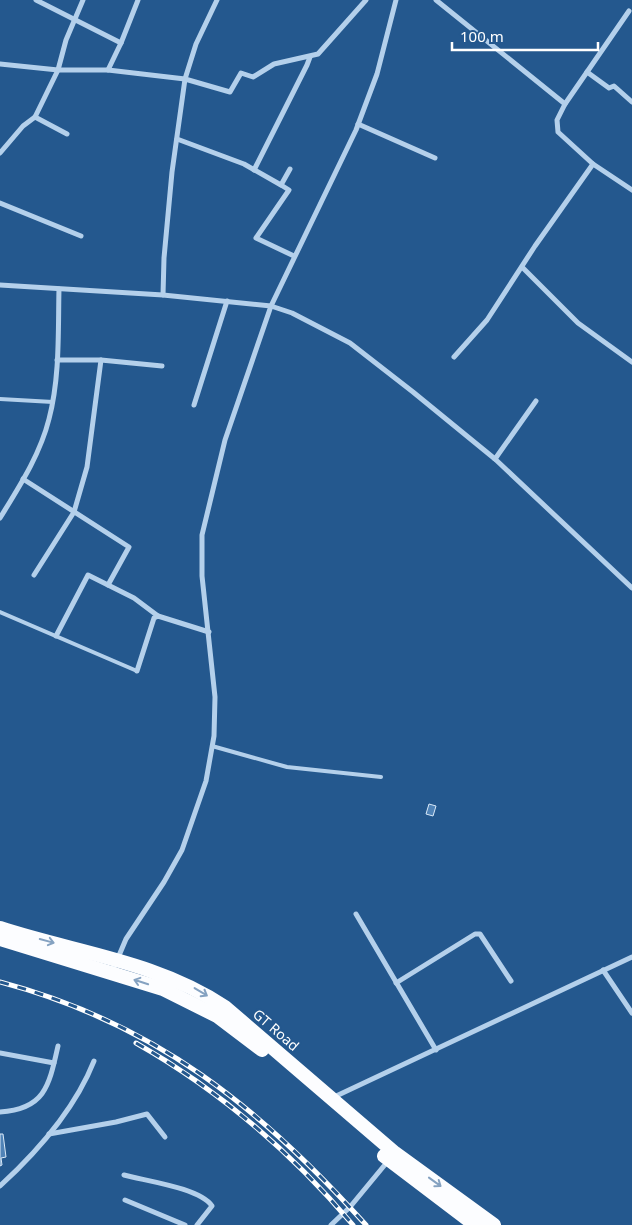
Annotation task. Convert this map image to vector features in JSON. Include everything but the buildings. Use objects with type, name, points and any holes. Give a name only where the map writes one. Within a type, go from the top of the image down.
[{"type":"highway","name":"GT Road","points":[[0,928],[115,966],[217,1016],[267,1054],[475,1225]]},
{"type":"highway","name":"GT Road","points":[[0,939],[115,966],[198,989],[225,1007],[392,1156],[494,1225]]},
{"type":"street","points":[[36,0],[121,43]]},
{"type":"street","points":[[0,153],[23,126],[34,117],[58,70],[66,40],[83,0]]},
{"type":"street","points":[[108,70],[138,0]]},
{"type":"street","points":[[164,295],[164,258],[185,79],[196,44],[216,0]]},
{"type":"street","points":[[0,64],[58,70],[108,70],[185,79],[230,92],[241,73],[253,77],[274,64],[318,54],[366,0]]},
{"type":"street","points":[[115,966],[126,939],[164,882],[182,850],[201,799],[212,746],[215,697],[201,552],[204,519],[238,397],[270,306],[358,124],[379,65],[396,0]]},
{"type":"street","points":[[436,0],[565,104]]},
{"type":"street","points":[[630,11],[565,104],[557,120],[558,132],[593,164],[632,190]]},
{"type":"street","points":[[254,170],[310,57]]},
{"type":"street","points":[[587,72],[608,88],[614,86],[632,102]]},
{"type":"street","points":[[34,117],[66,134]]},
{"type":"street","points":[[358,124],[435,158]]},
{"type":"street","points":[[177,139],[244,164],[289,190],[256,238],[294,256]]},
{"type":"street","points":[[454,357],[488,320],[593,164]]},
{"type":"street","points":[[281,185],[290,169]]},
{"type":"street","points":[[0,203],[81,236]]},
{"type":"street","points":[[522,267],[578,323],[632,362]]},
{"type":"street","points":[[0,284],[227,301],[270,306],[292,313],[350,343],[495,459],[632,588]]},
{"type":"street","points":[[0,518],[23,480],[44,434],[53,402],[57,360],[59,289]]},
{"type":"street","points":[[194,405],[227,301]]},
{"type":"street","points":[[57,360],[101,360],[162,366]]},
{"type":"street","points":[[34,575],[74,512],[87,466],[101,360]]},
{"type":"street","points":[[495,459],[536,401]]},
{"type":"street","points":[[23,480],[129,547],[108,585]]},
{"type":"street","points":[[56,636],[88,575],[134,598],[158,616],[209,632]]},
{"type":"street","points":[[137,671],[154,618],[158,616]]},
{"type":"street","points":[[356,914],[436,1050]]},
{"type":"street","points":[[396,983],[475,934],[482,937],[511,981]]},
{"type":"street","points":[[330,1099],[632,957]]},
{"type":"street","points":[[603,970],[632,1013]]},
{"type":"street","points":[[0,1112],[18,1110],[31,1105],[42,1094],[54,1064],[58,1046]]},
{"type":"street","points":[[0,1052],[54,1064]]},
{"type":"street","points":[[0,1186],[33,1154],[49,1134],[73,1100],[94,1061]]},
{"type":"street","points":[[49,1134],[116,1122],[147,1114],[165,1137]]},
{"type":"street","points":[[331,1225],[350,1206],[392,1156]]},
{"type":"street","points":[[124,1175],[205,1198],[212,1206],[197,1225]]},
{"type":"street","points":[[125,1200],[185,1225]]},
{"type":"lane","points":[[0,399],[53,402]]},
{"type":"lane","points":[[0,612],[137,671]]},
{"type":"lane","points":[[212,746],[287,767],[381,777]]},
{"type":"railway","points":[[0,982],[56,999],[108,1021],[156,1046],[202,1075],[286,1143],[366,1225]]},
{"type":"railway","points":[[136,1043],[196,1081],[253,1125],[305,1173],[353,1225]]}]
